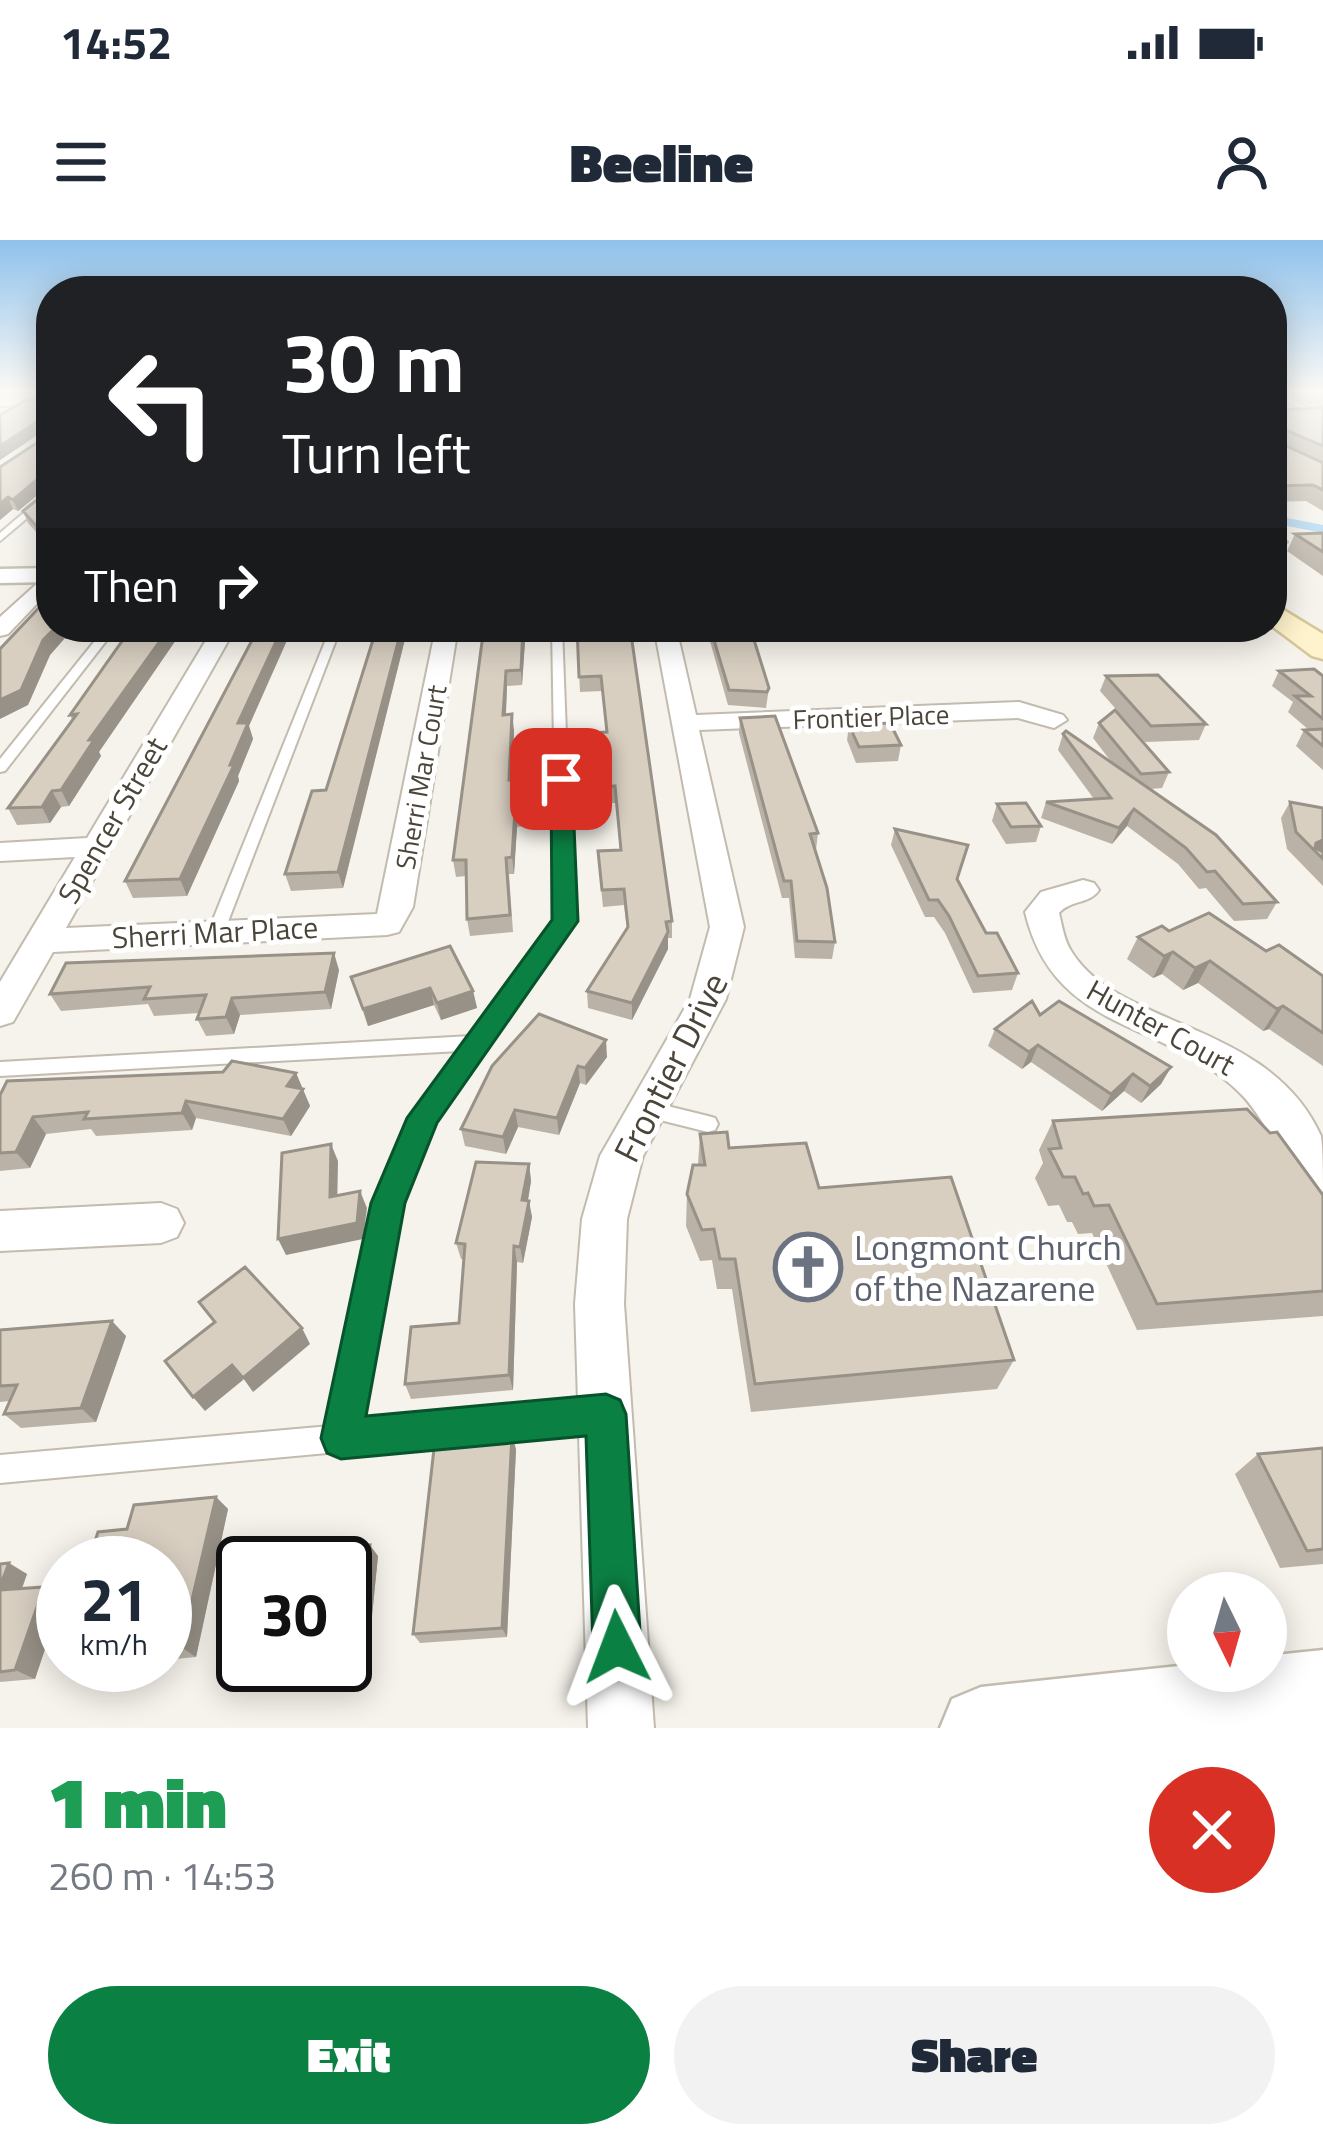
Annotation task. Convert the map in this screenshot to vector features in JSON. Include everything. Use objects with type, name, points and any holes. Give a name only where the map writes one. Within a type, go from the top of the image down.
[{"type":"main road","points":[[1287,623],[1323,649]]},
{"type":"street","points":[[0,576],[36,576]]},
{"type":"street","points":[[0,629],[36,592]]},
{"type":"street","name":"Spencer Street","points":[[0,1013],[216,642]]},
{"type":"street","name":"Sherri Mar Court","points":[[387,924],[397,907],[444,642]]},
{"type":"street","name":"Frontier Drive","points":[[621,1728],[598,1272],[610,1191],[628,1139],[703,1016],[723,968],[727,927],[667,642]]},
{"type":"street","name":"Frontier Place","points":[[686,723],[1019,710],[1054,720]]},
{"type":"street","points":[[0,852],[94,847]]},
{"type":"street","name":"Hunter Court","points":[[1083,890],[1053,899],[1042,912],[1053,952],[1070,974],[1095,994],[1227,1060],[1260,1085],[1275,1122],[1323,1174]]},
{"type":"street","name":"Sherri Mar Place","points":[[43,941],[387,924]]},
{"type":"street","points":[[0,1231],[161,1223]]},
{"type":"street","points":[[981,1728],[1227,1715],[1323,1690]]},
{"type":"lane","points":[[0,538],[36,507]]},
{"type":"lane","points":[[0,767],[100,642]]},
{"type":"lane","points":[[216,932],[330,642]]},
{"type":"lane","points":[[341,1438],[388,1203],[423,1118],[565,921],[557,642]]},
{"type":"lane","points":[[0,1069],[476,1042]]},
{"type":"lane","points":[[646,1109],[708,1124]]},
{"type":"lane","points":[[0,1469],[606,1414]]},
{"type":"building","points":[[9,461],[36,461],[36,480],[13,500],[8,497],[0,504],[0,467]]},
{"type":"building","points":[[1287,461],[1323,463],[1323,490],[1313,485],[1287,486]]},
{"type":"building","points":[[36,500],[36,526],[23,511]]},
{"type":"building","points":[[1323,533],[1323,552],[1295,534]]},
{"type":"building","points":[[36,611],[36,642],[42,642],[21,690],[0,700],[0,649]]},
{"type":"building","points":[[121,642],[159,642],[89,740],[94,740],[61,790],[52,791],[42,807],[8,808],[77,714],[70,715]]},
{"type":"building","points":[[251,642],[276,642],[238,723],[248,723],[230,765],[234,765],[180,879],[125,881]]},
{"type":"building","points":[[372,642],[398,642],[338,872],[285,874],[312,791],[326,790]]},
{"type":"building","points":[[482,642],[522,642],[521,670],[506,671],[503,715],[512,714],[509,780],[522,780],[522,810],[515,810],[512,857],[506,858],[510,915],[467,919],[466,860],[453,860]]},
{"type":"building","points":[[578,642],[632,642],[672,921],[666,922],[668,932],[632,1003],[587,991],[628,927],[624,889],[602,890],[598,851],[621,850],[615,786],[606,787],[605,776],[597,776],[593,733],[607,732],[601,676],[579,677]]},
{"type":"building","points":[[715,642],[755,642],[767,692],[729,690]]},
{"type":"building","points":[[1314,669],[1323,676],[1323,719],[1295,696],[1311,696],[1279,671]]},
{"type":"building","points":[[1158,675],[1206,724],[1151,726],[1106,676]]},
{"type":"building","points":[[1115,710],[1169,772],[1141,774],[1099,723]]},
{"type":"building","points":[[775,716],[818,833],[810,834],[827,888],[835,942],[797,941],[791,881],[784,881],[740,718]]},
{"type":"building","points":[[890,723],[901,745],[859,747],[849,725]]},
{"type":"building","points":[[1323,729],[1323,746],[1304,730]]},
{"type":"building","points":[[1066,731],[1216,835],[1277,902],[1243,904],[1215,871],[1207,872],[1186,848],[1134,809],[1119,828],[1046,802],[1111,798],[1063,734]]},
{"type":"building","points":[[1290,802],[1323,808],[1323,840],[1315,848],[1323,852],[1323,859],[1296,832]]},
{"type":"building","points":[[1026,803],[1041,826],[1011,827],[997,804]]},
{"type":"building","points":[[895,829],[968,845],[957,879],[986,933],[997,933],[1018,973],[978,976],[949,916],[938,900],[929,900]]},
{"type":"building","points":[[1209,913],[1266,951],[1279,945],[1323,976],[1323,1033],[1283,1006],[1277,1009],[1210,961],[1195,968],[1173,952],[1164,956],[1138,937],[1162,926],[1169,931]]},
{"type":"building","points":[[450,946],[473,991],[437,1003],[430,988],[363,1009],[351,977]]},
{"type":"building","points":[[334,953],[325,992],[232,998],[226,1017],[197,1019],[206,995],[144,999],[150,987],[50,994],[66,963]]},
{"type":"building","points":[[1032,1001],[1040,1015],[1059,1001],[1171,1067],[1150,1086],[1133,1074],[1111,1094],[1038,1045],[1029,1052],[995,1029]]},
{"type":"building","points":[[539,1014],[606,1040],[585,1068],[578,1066],[557,1118],[515,1110],[503,1137],[461,1129],[492,1066]]},
{"type":"building","points":[[232,1061],[296,1073],[287,1086],[303,1089],[283,1119],[186,1101],[182,1113],[33,1117],[16,1152],[0,1153],[0,1095],[7,1081],[223,1072]]},
{"type":"building","points":[[1247,1109],[1270,1133],[1277,1132],[1323,1195],[1323,1291],[1157,1304],[1109,1205],[1094,1206],[1075,1177],[1063,1177],[1049,1149],[1061,1148],[1053,1121]]},
{"type":"building","name":"Longmont Church of the Nazarene","points":[[727,1132],[729,1148],[806,1143],[819,1188],[951,1177],[1014,1360],[755,1384],[735,1259],[720,1259],[714,1229],[702,1230],[687,1194],[693,1165],[705,1165],[700,1134]]},
{"type":"building","points":[[331,1144],[330,1197],[360,1191],[357,1223],[278,1239],[282,1153]]},
{"type":"building","points":[[476,1162],[529,1164],[522,1200],[529,1201],[520,1247],[514,1246],[509,1375],[405,1384],[411,1327],[459,1323],[465,1244],[456,1243]]},
{"type":"building","points":[[245,1267],[302,1328],[243,1378],[232,1365],[193,1397],[165,1361],[215,1322],[199,1302]]},
{"type":"building","points":[[112,1321],[81,1408],[4,1414],[17,1385],[0,1386],[0,1330]]},
{"type":"building","points":[[512,1435],[502,1628],[413,1634],[435,1440]]},
{"type":"building","points":[[1323,1448],[1323,1549],[1307,1551],[1258,1454]]},
{"type":"building","points":[[216,1497],[192,1600],[192,1536],[97,1536],[98,1532],[127,1529],[134,1505]]},
{"type":"building","points":[[9,1563],[0,1586],[0,1564]]},
{"type":"building","points":[[36,1588],[36,1610],[15,1670],[0,1672],[0,1590]]},
{"type":"waterway","points":[[1287,522],[1323,529]]},
{"type":"place","name":"Longmont Church of the Nazarene","points":[[808,1267]]},
{"type":"route","points":[[561,779],[565,921],[423,1118],[388,1203],[341,1438],[606,1414],[617,1647]]}]
